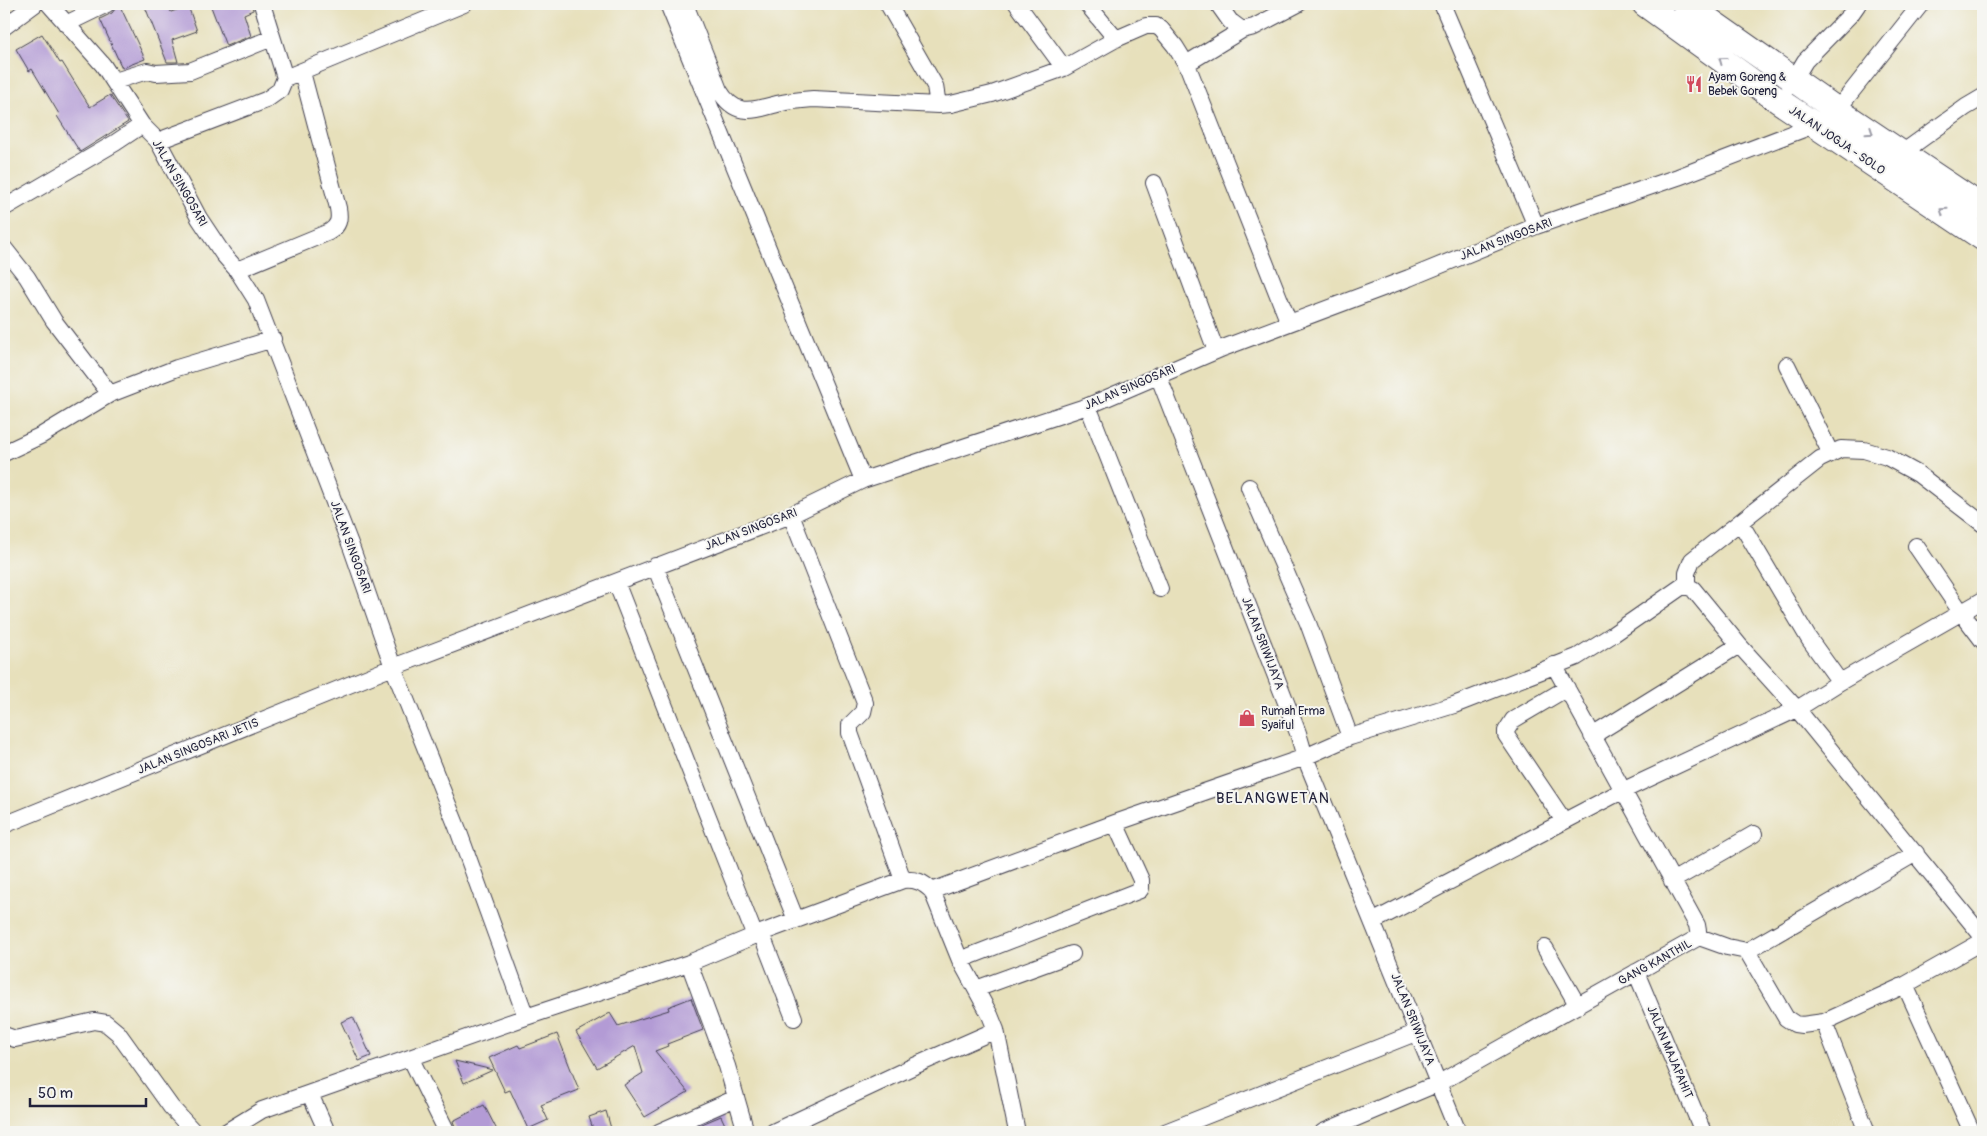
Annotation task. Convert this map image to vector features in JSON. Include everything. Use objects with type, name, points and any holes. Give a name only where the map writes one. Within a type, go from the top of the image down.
[{"type":"highway","name":"JALAN JOGJA - SOLO","points":[[1645,4],[1779,101],[1983,238]]},
{"type":"highway","name":"JALAN JOGJA - SOLO","points":[[1686,4],[1794,81],[1983,208]]},
{"type":"street","points":[[4,27],[35,4]]},
{"type":"street","name":"JALAN SINGOSARI","points":[[48,4],[88,46],[115,81],[142,125],[158,141],[199,218],[223,254],[237,270],[256,300],[352,549],[393,667],[791,515],[862,480],[1088,406],[1216,351],[1409,278],[1536,226],[1678,177],[1814,125]]},
{"type":"street","points":[[66,24],[107,4]]},
{"type":"street","points":[[158,141],[271,97],[280,90],[285,78],[262,4]]},
{"type":"street","points":[[285,78],[464,4]]},
{"type":"street","points":[[668,4],[862,480]]},
{"type":"street","points":[[685,4],[719,90],[726,102],[745,110],[755,110],[796,100],[813,99],[951,104],[992,94],[1064,68],[1116,39],[1146,26],[1156,26],[1161,29],[1175,46],[1186,64],[1289,323]]},
{"type":"street","points":[[888,4],[935,86],[938,104]]},
{"type":"street","points":[[1017,4],[1064,68]]},
{"type":"street","points":[[1087,4],[1116,39]]},
{"type":"street","points":[[1218,4],[1230,21],[1242,30]]},
{"type":"street","points":[[1186,64],[1242,30],[1254,27],[1298,4]]},
{"type":"street","points":[[1442,4],[1536,226]]},
{"type":"street","points":[[1779,101],[1794,81],[1805,61],[1851,14],[1858,4]]},
{"type":"street","points":[[1837,110],[1921,4]]},
{"type":"street","points":[[115,81],[147,71],[156,73],[190,70],[272,38]]},
{"type":"street","points":[[237,270],[329,232],[338,224],[340,217],[338,208],[302,72]]},
{"type":"street","points":[[1902,153],[1966,106],[1983,97]]},
{"type":"street","points":[[4,208],[107,148],[142,125]]},
{"type":"street","points":[[1154,183],[1216,351]]},
{"type":"street","points":[[4,248],[26,277],[54,321],[110,394]]},
{"type":"street","points":[[4,453],[42,435],[110,394],[177,368],[272,339]]},
{"type":"street","points":[[1787,366],[1831,454]]},
{"type":"street","name":"JALAN SRIWIJAYA","points":[[1158,375],[1298,733],[1305,757],[1374,921],[1458,1132]]},
{"type":"street","points":[[1088,406],[1160,589]]},
{"type":"street","points":[[1687,586],[1687,573],[1692,560],[1820,459],[1841,449],[1864,450],[1887,457],[1918,474],[1983,524]]},
{"type":"street","points":[[1249,487],[1308,623],[1350,737]]},
{"type":"street","points":[[791,515],[865,703],[863,712],[850,725],[850,733],[903,880]]},
{"type":"street","points":[[1740,522],[1809,639],[1840,682]]},
{"type":"street","points":[[1916,546],[1983,641]]},
{"type":"street","points":[[655,566],[796,920]]},
{"type":"street","points":[[616,582],[758,934],[794,1018]]},
{"type":"street","points":[[932,891],[1115,823],[1305,757],[1350,737],[1454,704],[1554,664],[1577,657],[1612,636],[1679,588],[1687,586],[1693,589],[1739,645],[1797,710],[1916,853],[1983,939],[1905,986],[1824,1022],[1802,1025],[1795,1024],[1786,1018],[1747,951],[1916,853]]},
{"type":"street","points":[[1374,921],[1622,790],[1797,710],[1840,682],[1983,600]]},
{"type":"street","points":[[1592,736],[1739,645]]},
{"type":"street","points":[[1554,664],[1697,925],[1699,937]]},
{"type":"street","points":[[393,667],[457,827],[526,1016]]},
{"type":"street","name":"JALAN SINGOSARI JETIS","points":[[4,826],[393,667]]},
{"type":"street","points":[[1564,821],[1506,735],[1506,731],[1512,720],[1567,688]]},
{"type":"street","points":[[960,960],[1140,890],[1142,886],[1141,880],[1115,823]]},
{"type":"street","points":[[1672,881],[1754,834]]},
{"type":"street","points":[[226,1132],[262,1110],[411,1059],[526,1016],[688,963],[758,934],[903,880],[916,880],[932,891],[960,960],[996,1030],[1017,1132]]},
{"type":"street","name":"GANG KANTHIL","points":[[1323,1132],[1439,1084],[1699,937],[1747,951]]},
{"type":"street","points":[[1545,948],[1578,1006]]},
{"type":"street","points":[[976,989],[1072,954]]},
{"type":"street","points":[[688,963],[727,1066],[746,1132]]},
{"type":"street","name":"JALAN MAJAPAHIT","points":[[1636,972],[1703,1132]]},
{"type":"street","points":[[1905,986],[1972,1132]]},
{"type":"street","points":[[4,1035],[15,1039],[94,1021],[106,1024],[118,1033],[171,1107],[194,1132]]},
{"type":"street","points":[[1824,1022],[1867,1132]]},
{"type":"street","points":[[773,1132],[996,1030]]},
{"type":"street","points":[[1165,1132],[1418,1032]]},
{"type":"street","points":[[411,1059],[447,1132]]},
{"type":"street","points":[[310,1094],[327,1132]]},
{"type":"street","points":[[659,1132],[736,1098]]},
{"type":"building","points":[[119,4],[145,59],[122,68],[100,19],[112,13]]},
{"type":"building","points":[[144,4],[167,4],[171,12],[188,6],[197,31],[172,40],[178,62],[167,62]]},
{"type":"building","points":[[210,4],[252,4],[253,10],[244,14],[251,36],[226,46]]},
{"type":"building","points":[[42,34],[90,107],[110,95],[128,122],[80,152],[57,116],[59,114],[32,69],[29,71],[16,49]]},
{"type":"building","points":[[691,998],[703,1030],[667,1044],[668,1046],[655,1051],[688,1092],[645,1117],[624,1085],[643,1073],[635,1046],[597,1068],[576,1032],[610,1013],[618,1026],[669,1010],[668,1007]]},
{"type":"building","points":[[353,1017],[371,1056],[359,1061],[341,1022]]},
{"type":"building","points":[[557,1034],[579,1090],[541,1105],[548,1120],[528,1129],[510,1090],[505,1092],[489,1058],[518,1045],[520,1048]]},
{"type":"building","points":[[455,1061],[493,1070],[464,1083]]},
{"type":"building","points":[[484,1105],[498,1132],[457,1132],[453,1121]]},
{"type":"building","points":[[606,1111],[612,1132],[594,1132],[589,1117]]},
{"type":"building","points":[[721,1116],[727,1129],[717,1132],[683,1132]]},
{"type":"place","name":"Ayam Goreng & Bebek Goreng","points":[[1694,84]]},
{"type":"place","name":"Rumah Erma Syaiful","points":[[1247,718]]},
{"type":"district","name":"BELANGWETAN","points":[[1273,798]]}]
